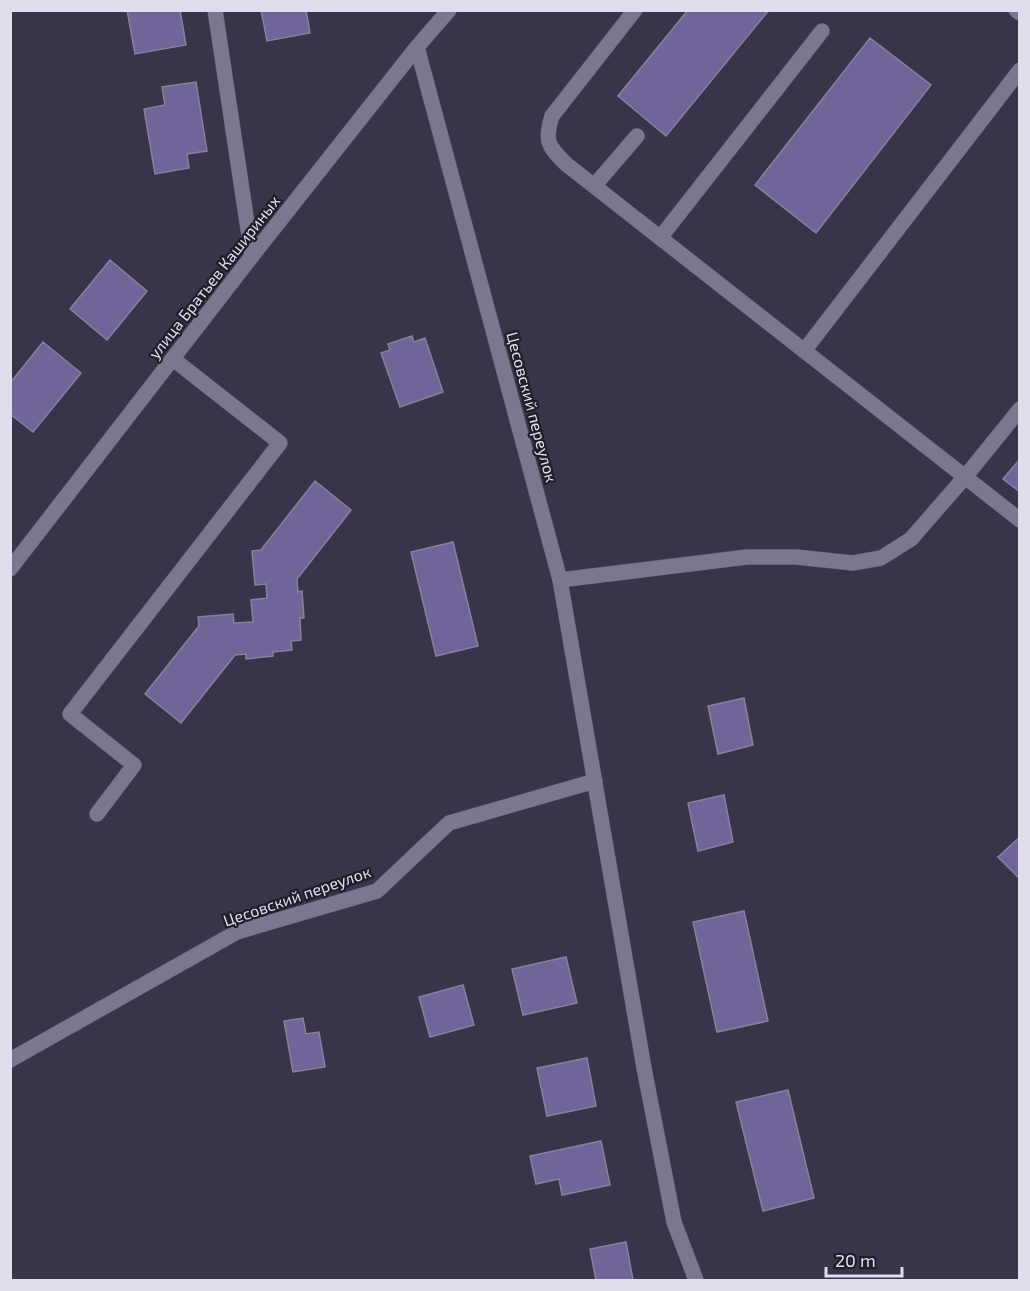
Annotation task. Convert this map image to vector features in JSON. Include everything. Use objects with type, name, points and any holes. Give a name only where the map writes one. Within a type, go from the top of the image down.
[{"type":"street","points":[[215,10],[252,256]]},
{"type":"street","name":"улица Братьев Кашириных","points":[[10,569],[252,256],[417,47],[449,10]]},
{"type":"street","points":[[635,10],[552,116],[546,134],[550,148],[566,164],[1020,520]]},
{"type":"street","points":[[1016,10],[1020,13]]},
{"type":"street","points":[[660,238],[822,31]]},
{"type":"street","name":"Цесовский переулок","points":[[417,47],[560,580],[644,1068],[672,1211],[696,1281]]},
{"type":"street","points":[[804,351],[1020,70]]},
{"type":"street","points":[[594,186],[638,136]]},
{"type":"street","points":[[97,814],[135,765],[70,714],[280,444],[173,359]]},
{"type":"street","points":[[560,580],[747,557],[796,557],[853,563],[881,558],[911,540],[1020,409]]},
{"type":"street","name":"Цесовский переулок","points":[[10,1060],[237,932],[377,891],[449,823],[595,781]]},
{"type":"building","points":[[127,10],[180,10],[186,45],[135,54]]},
{"type":"building","points":[[261,10],[306,10],[310,33],[267,41]]},
{"type":"building","points":[[688,10],[769,10],[666,136],[618,96]]},
{"type":"building","points":[[870,38],[931,85],[816,233],[755,185]]},
{"type":"building","points":[[196,82],[207,151],[187,154],[189,168],[155,174],[144,109],[165,105],[162,87]]},
{"type":"building","points":[[110,260],[147,291],[107,340],[70,309]]},
{"type":"building","points":[[412,336],[414,342],[425,338],[443,392],[400,407],[381,353],[390,350],[388,344]]},
{"type":"building","points":[[43,342],[81,373],[33,432],[10,414],[10,383]]},
{"type":"building","points":[[1020,459],[1020,492],[1003,479]]},
{"type":"building","points":[[315,481],[351,510],[297,579],[298,592],[302,591],[304,618],[300,618],[301,640],[291,641],[292,650],[273,652],[273,656],[246,659],[246,654],[235,655],[181,723],[145,694],[199,626],[198,617],[233,614],[234,623],[253,622],[251,600],[267,598],[266,584],[255,585],[252,551],[261,550]]},
{"type":"building","points":[[453,542],[478,646],[436,656],[411,552]]},
{"type":"building","points":[[744,698],[753,745],[718,754],[708,706]]},
{"type":"building","points":[[724,795],[733,842],[698,851],[688,803]]},
{"type":"building","points":[[1020,837],[1020,879],[998,857]]},
{"type":"building","points":[[744,911],[768,1021],[717,1032],[693,922]]},
{"type":"building","points":[[566,957],[577,1003],[523,1015],[512,969]]},
{"type":"building","points":[[463,985],[474,1025],[430,1037],[419,997]]},
{"type":"building","points":[[303,1018],[306,1034],[319,1032],[325,1067],[293,1072],[284,1021]]},
{"type":"building","points":[[587,1058],[596,1106],[547,1116],[537,1068]]},
{"type":"building","points":[[788,1090],[814,1198],[763,1211],[736,1102]]},
{"type":"building","points":[[601,1141],[610,1185],[562,1195],[559,1179],[536,1184],[530,1156]]},
{"type":"building","points":[[626,1242],[633,1280],[596,1280],[590,1249]]}]
